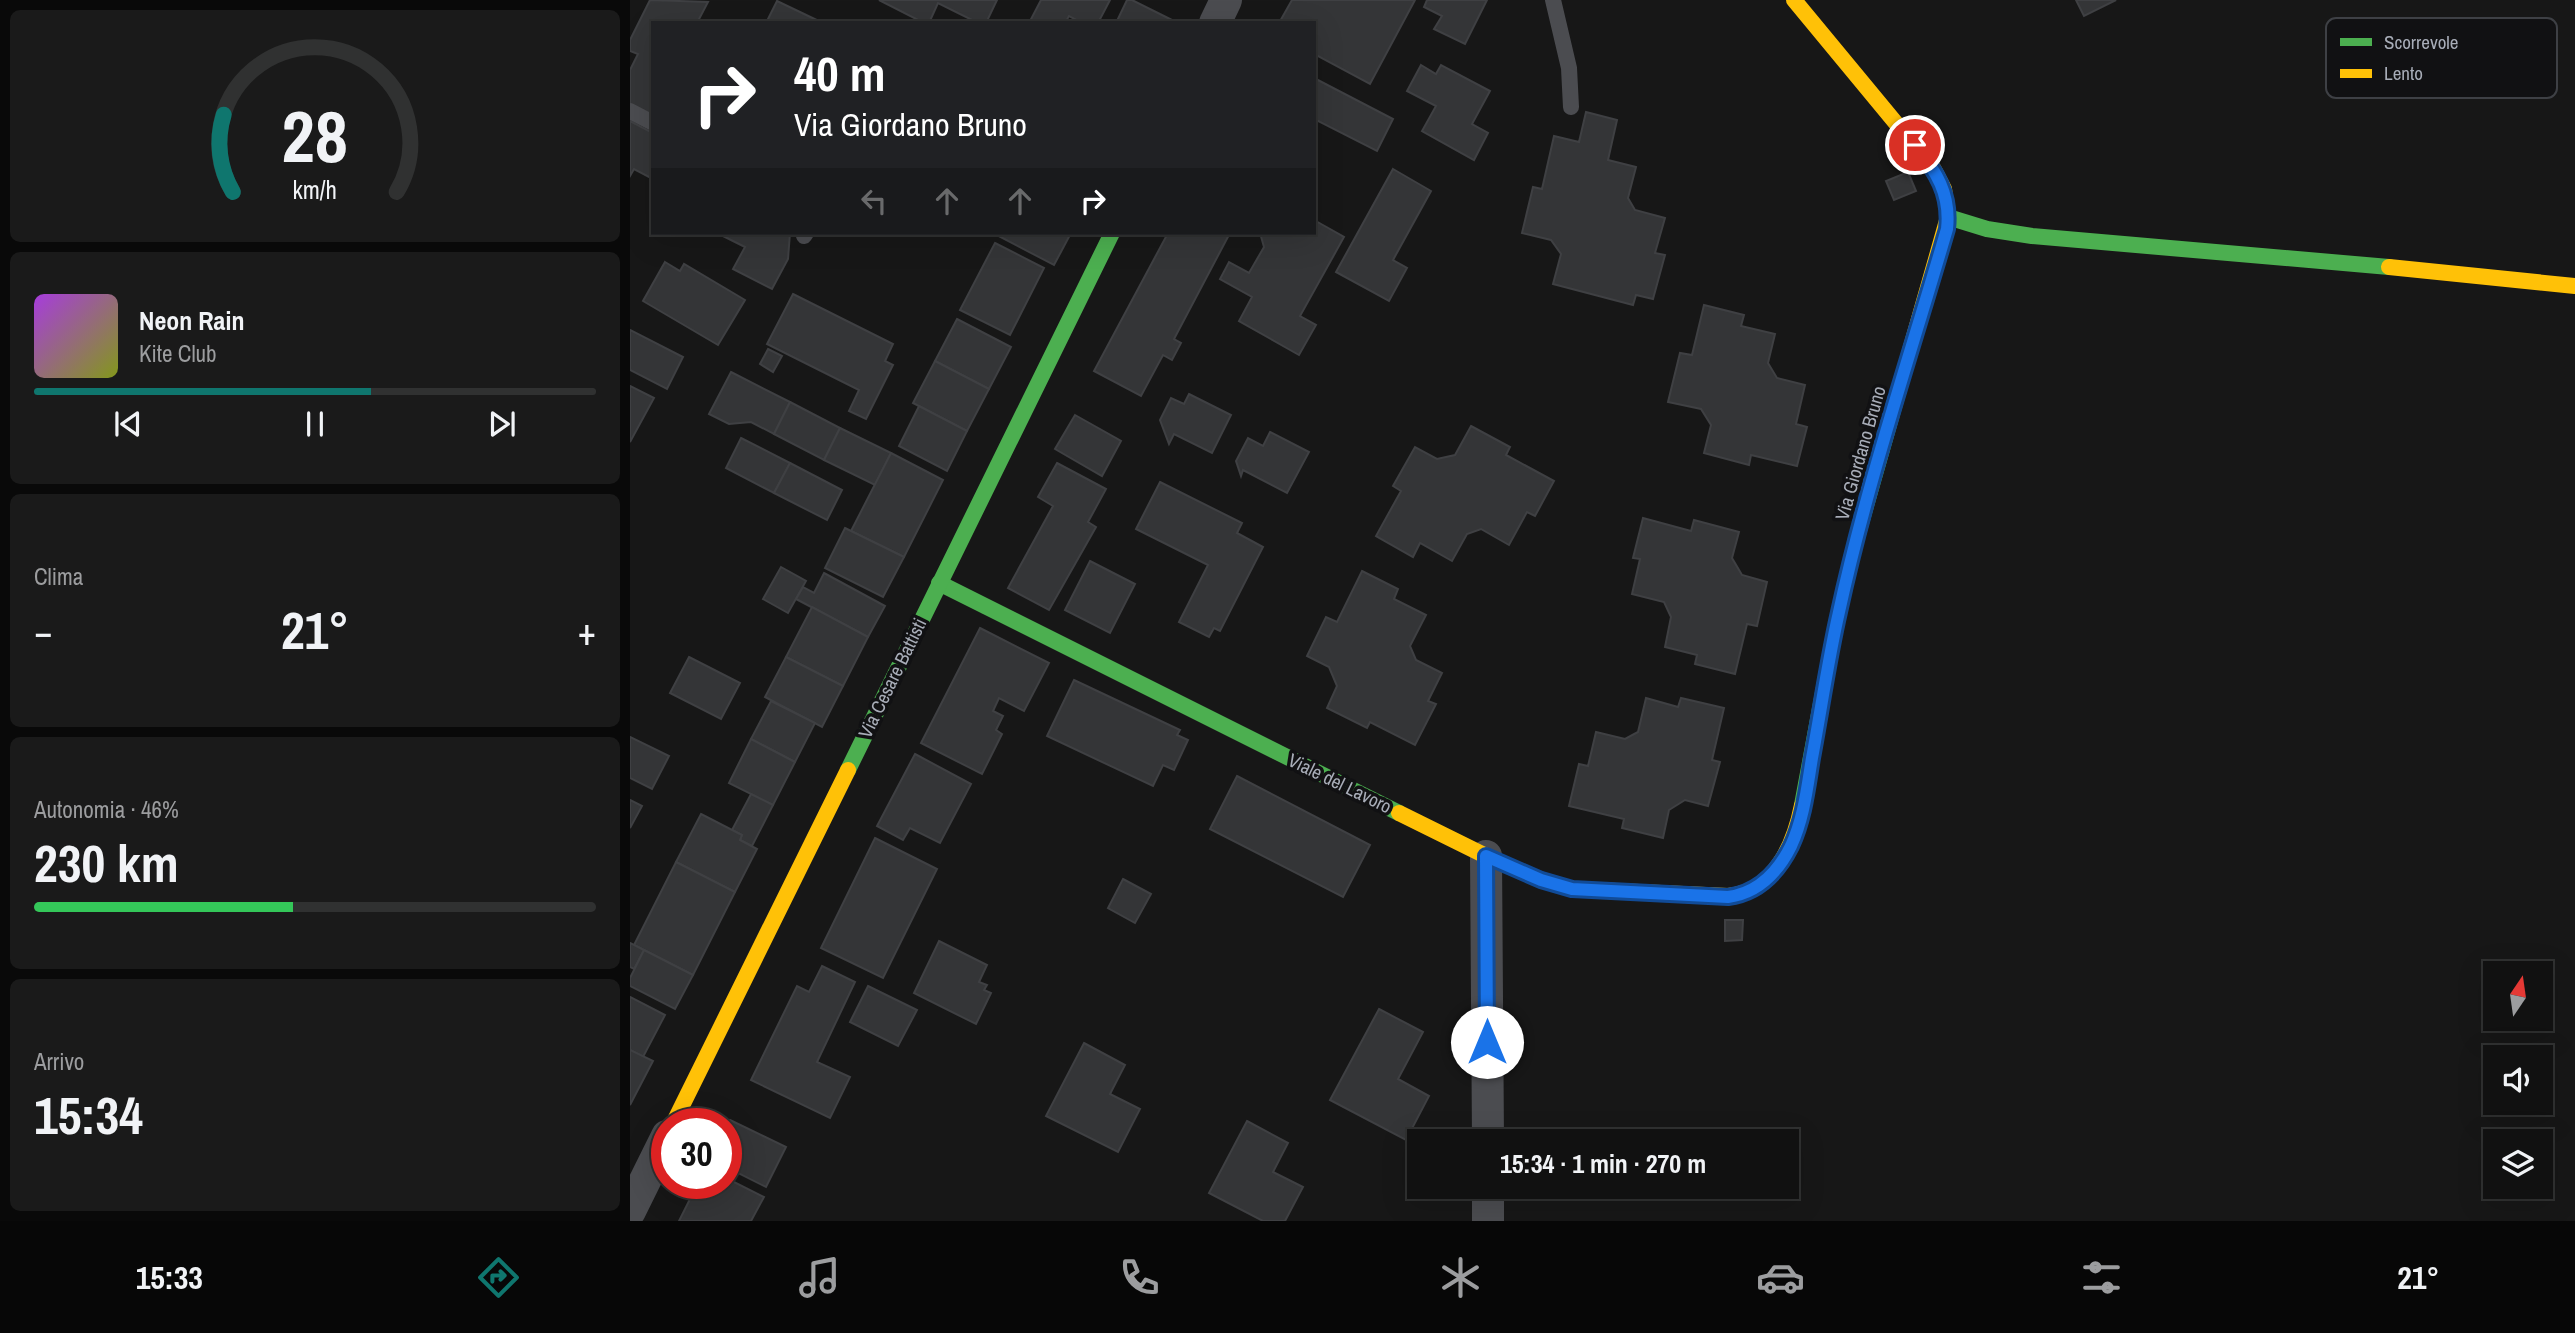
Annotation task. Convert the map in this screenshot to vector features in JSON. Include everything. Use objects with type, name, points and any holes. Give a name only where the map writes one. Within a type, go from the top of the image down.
[{"type":"street","points":[[1216,21],[1226,0]]},
{"type":"street","name":"Via Giordano Bruno","points":[[1486,856],[1541,880],[1572,889],[1728,897],[1740,895],[1763,884],[1783,860],[1791,845],[1802,812],[1833,639],[1852,555],[1948,217],[1944,189],[1933,168],[1794,0]]},
{"type":"street","points":[[1948,217],[1987,229],[2032,236],[2362,264],[2575,286]]},
{"type":"street","name":"Via Cesare Battisti","points":[[681,1108],[1110,235]]},
{"type":"street","name":"Viale del Lavoro","points":[[939,583],[1486,856]]},
{"type":"street","points":[[1486,856],[1488,1129]]},
{"type":"street","points":[[630,1211],[651,1168]]},
{"type":"street","points":[[1488,1199],[1488,1221]]},
{"type":"lane","points":[[1553,0],[1569,68],[1571,107]]},
{"type":"lane","points":[[630,111],[651,122]]},
{"type":"building","points":[[650,0],[708,2],[698,21],[651,21],[651,121],[630,110],[630,70],[638,54],[630,51],[630,40]]},
{"type":"building","points":[[879,0],[997,0],[987,21],[974,21],[938,3],[930,21],[920,21]]},
{"type":"building","points":[[1041,0],[1110,0],[1099,21],[1078,21],[1069,16],[1066,21],[1030,21]]},
{"type":"building","points":[[1127,0],[1132,0],[1174,21],[1117,21]]},
{"type":"building","points":[[1292,0],[1415,0],[1370,84],[1316,55],[1316,21],[1280,21]]},
{"type":"building","points":[[1427,0],[1487,0],[1465,44],[1434,29],[1442,16],[1424,7]]},
{"type":"building","points":[[2076,0],[2116,0],[2084,16]]},
{"type":"building","points":[[777,1],[819,21],[767,21]]},
{"type":"building","points":[[1421,65],[1436,74],[1441,65],[1490,91],[1472,124],[1488,133],[1474,160],[1422,131],[1436,106],[1407,91]]},
{"type":"building","points":[[1316,79],[1393,119],[1377,151],[1316,120]]},
{"type":"building","points":[[1586,112],[1617,120],[1608,160],[1636,167],[1628,198],[1635,210],[1665,218],[1655,253],[1665,255],[1653,299],[1636,295],[1633,305],[1553,284],[1561,254],[1551,240],[1522,233],[1533,187],[1542,189],[1554,136],[1579,142]]},
{"type":"building","points":[[630,121],[651,132],[651,178],[634,169],[630,176]]},
{"type":"building","points":[[1393,169],[1431,191],[1393,260],[1407,268],[1389,301],[1336,272]]},
{"type":"building","points":[[1908,172],[1916,191],[1894,200],[1886,181]]},
{"type":"building","points":[[1316,221],[1344,237],[1300,316],[1316,325],[1299,355],[1239,321],[1252,297],[1220,279],[1229,262],[1249,273],[1264,247],[1261,235],[1316,235]]},
{"type":"building","points":[[721,235],[790,235],[788,259],[772,289],[733,269],[745,247]]},
{"type":"building","points":[[997,235],[1070,235],[1054,265]]},
{"type":"building","points":[[1167,235],[1229,235],[1174,339],[1181,343],[1172,360],[1163,355],[1141,396],[1094,371]]},
{"type":"building","points":[[995,243],[1044,268],[1010,335],[960,310]]},
{"type":"building","points":[[665,262],[680,271],[684,264],[745,300],[718,345],[643,301]]},
{"type":"building","points":[[793,294],[893,344],[885,361],[893,365],[866,419],[849,411],[859,390],[767,344]]},
{"type":"building","points":[[1704,305],[1744,315],[1741,326],[1775,334],[1768,363],[1777,378],[1805,385],[1796,424],[1807,427],[1797,466],[1751,455],[1749,465],[1704,453],[1711,425],[1701,409],[1668,402],[1680,353],[1692,355]]},
{"type":"building","points":[[957,319],[1011,347],[989,389],[935,361]]},
{"type":"building","points":[[630,330],[683,357],[667,389],[630,370]]},
{"type":"building","points":[[768,349],[782,356],[773,372],[760,364]]},
{"type":"building","points":[[935,361],[989,389],[967,431],[913,403]]},
{"type":"building","points":[[731,372],[790,402],[774,434],[751,422],[729,424],[709,414]]},
{"type":"building","points":[[630,386],[654,398],[630,442]]},
{"type":"building","points":[[1189,394],[1231,415],[1212,453],[1174,434],[1169,444],[1160,420],[1171,398],[1184,404]]},
{"type":"building","points":[[790,402],[840,428],[824,460],[774,434]]},
{"type":"building","points":[[919,406],[967,431],[947,471],[899,446]]},
{"type":"building","points":[[1075,415],[1121,441],[1102,476],[1055,449]]},
{"type":"building","points":[[1471,426],[1510,447],[1506,455],[1554,481],[1535,516],[1527,512],[1509,545],[1481,529],[1467,534],[1452,561],[1420,543],[1413,557],[1376,536],[1401,491],[1393,486],[1415,447],[1437,459],[1455,455]]},
{"type":"building","points":[[840,428],[891,453],[875,485],[824,460]]},
{"type":"building","points":[[1270,432],[1309,452],[1287,493],[1243,470],[1241,476],[1236,461],[1248,438],[1263,446]]},
{"type":"building","points":[[741,438],[790,463],[774,493],[726,468]]},
{"type":"building","points":[[891,453],[943,480],[904,557],[851,531]]},
{"type":"building","points":[[790,463],[842,490],[827,520],[774,493]]},
{"type":"building","points":[[1057,463],[1106,489],[1088,522],[1096,527],[1049,610],[1008,588],[1053,506],[1038,497]]},
{"type":"building","points":[[1160,482],[1242,523],[1237,533],[1263,547],[1220,631],[1214,628],[1209,637],[1179,622],[1208,565],[1136,529]]},
{"type":"building","points":[[1643,518],[1691,531],[1694,520],[1739,532],[1732,558],[1742,575],[1767,582],[1757,626],[1747,624],[1735,674],[1695,664],[1697,655],[1665,647],[1671,617],[1664,602],[1632,594],[1640,559],[1633,558]]},
{"type":"building","points":[[845,528],[904,557],[883,597],[825,568]]},
{"type":"building","points":[[1090,561],[1135,584],[1110,633],[1065,610]]},
{"type":"building","points":[[781,567],[806,581],[788,613],[763,599]]},
{"type":"building","points":[[1362,571],[1398,589],[1394,599],[1426,615],[1410,646],[1416,660],[1442,673],[1428,701],[1436,704],[1415,745],[1370,722],[1367,728],[1327,708],[1337,686],[1329,667],[1307,656],[1326,617],[1337,622]]},
{"type":"building","points":[[824,573],[885,606],[868,637],[796,599],[803,587],[814,593]]},
{"type":"building","points":[[812,607],[868,637],[843,686],[786,657]]},
{"type":"building","points":[[980,628],[1049,663],[1024,711],[999,698],[993,711],[1003,716],[996,730],[1002,734],[982,774],[921,743]]},
{"type":"building","points":[[689,657],[740,683],[721,719],[670,693]]},
{"type":"building","points":[[786,657],[843,686],[822,727],[765,697]]},
{"type":"building","points":[[1074,680],[1180,730],[1177,735],[1188,740],[1174,770],[1163,765],[1153,786],[1047,736]]},
{"type":"building","points":[[1646,698],[1678,707],[1681,698],[1724,708],[1712,760],[1720,762],[1708,806],[1685,800],[1669,810],[1663,838],[1622,828],[1624,819],[1569,806],[1579,764],[1588,766],[1596,732],[1625,739],[1638,732]]},
{"type":"building","points":[[771,701],[815,723],[795,762],[751,739]]},
{"type":"building","points":[[630,737],[669,756],[652,789],[630,778]]},
{"type":"building","points":[[751,739],[795,762],[773,805],[729,783]]},
{"type":"building","points":[[915,754],[971,784],[940,843],[910,828],[903,840],[877,826]]},
{"type":"building","points":[[1237,776],[1370,845],[1343,897],[1210,829]]},
{"type":"building","points":[[751,794],[773,805],[752,846],[740,840],[742,835],[732,830]]},
{"type":"building","points":[[630,800],[642,806],[630,828]]},
{"type":"building","points":[[701,814],[742,835],[740,840],[757,849],[735,892],[676,862]]},
{"type":"building","points":[[875,838],[937,869],[883,978],[821,948]]},
{"type":"building","points":[[676,862],[735,892],[693,975],[634,945]]},
{"type":"building","points":[[1123,879],[1151,894],[1135,923],[1108,908]]},
{"type":"building","points":[[1725,920],[1743,920],[1742,940],[1725,941]]},
{"type":"building","points":[[939,941],[987,965],[979,982],[987,985],[984,990],[991,993],[976,1024],[914,993]]},
{"type":"building","points":[[630,943],[644,950],[634,969],[630,967]]},
{"type":"building","points":[[644,950],[693,975],[675,1009],[630,986],[630,978]]},
{"type":"building","points":[[822,966],[855,982],[817,1062],[850,1077],[830,1118],[751,1080],[797,986],[809,992]]},
{"type":"building","points":[[868,986],[917,1010],[898,1046],[850,1022]]},
{"type":"building","points":[[630,997],[665,1015],[643,1057],[630,1050]]},
{"type":"building","points":[[1379,1009],[1423,1032],[1398,1079],[1429,1096],[1412,1129],[1407,1129],[1406,1140],[1330,1100]]},
{"type":"building","points":[[1084,1043],[1125,1065],[1110,1094],[1140,1109],[1118,1152],[1046,1116]]},
{"type":"building","points":[[630,1050],[653,1061],[630,1105]]},
{"type":"building","points":[[1247,1121],[1288,1143],[1273,1172],[1303,1187],[1285,1221],[1263,1221],[1209,1193]]},
{"type":"building","points":[[742,1126],[786,1147],[766,1187],[742,1175]]},
{"type":"building","points":[[742,1186],[764,1197],[751,1221],[679,1221],[690,1199],[742,1199]]},
{"type":"traffic: fast","points":[[1948,217],[1987,229],[2032,236],[2389,267]]},
{"type":"traffic: fast","points":[[848,770],[1111,235]]},
{"type":"traffic: fast","points":[[1802,805],[1833,639],[1852,555],[1898,393]]},
{"type":"traffic: fast","points":[[939,583],[1399,813]]},
{"type":"traffic: slow","points":[[1794,0],[1933,168],[1944,189],[1948,217],[1898,393]]},
{"type":"traffic: slow","points":[[2389,267],[2575,286]]},
{"type":"traffic: slow","points":[[681,1108],[848,770]]},
{"type":"traffic: slow","points":[[1399,813],[1486,856],[1541,880],[1572,889],[1728,896],[1744,893],[1770,876],[1794,836],[1802,805]]},
{"type":"route","points":[[1487,1042],[1486,856],[1541,880],[1572,889],[1728,897],[1740,895],[1763,884],[1783,860],[1791,845],[1802,812],[1833,639],[1852,555],[1947,229],[1944,189],[1933,168],[1915,145]]}]
